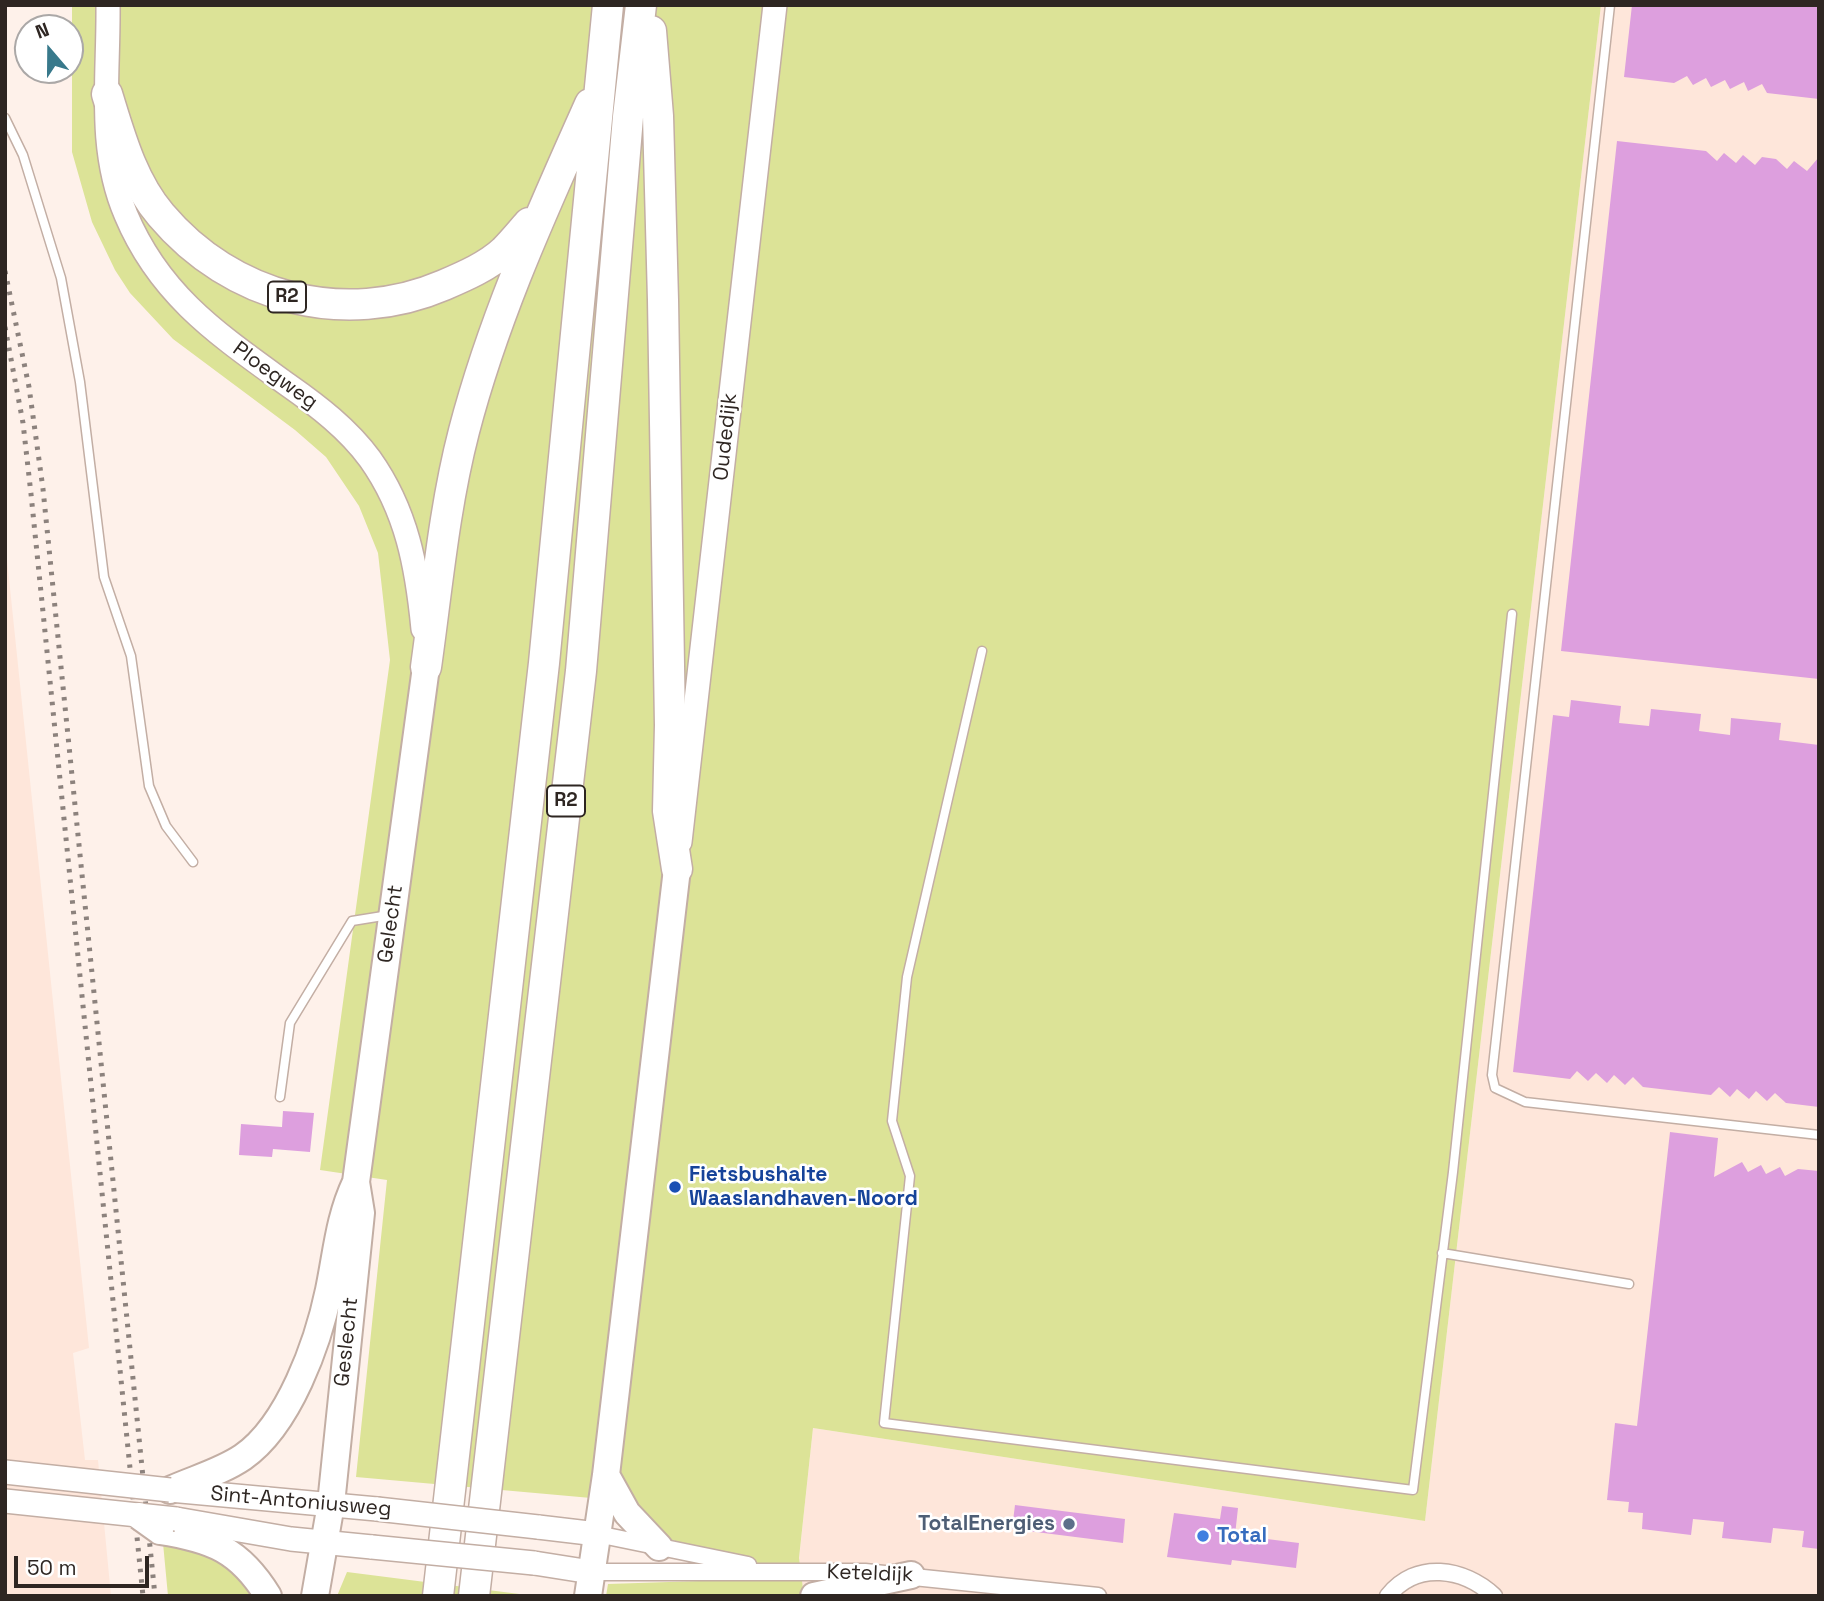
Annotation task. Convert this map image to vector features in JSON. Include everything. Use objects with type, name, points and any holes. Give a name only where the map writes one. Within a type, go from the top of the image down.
[{"type":"highway","name":"R2","points":[[438,1596],[544,663],[608,5]]},
{"type":"highway","name":"R2","points":[[474,1596],[581,671],[628,117],[641,5]]},
{"type":"highway","points":[[649,5],[658,116],[663,300],[670,724],[668,811],[677,869]]},
{"type":"highway","name":"R2","points":[[426,667],[452,489],[464,432],[487,352],[541,209],[600,81]]},
{"type":"highway","name":"R2","points":[[107,94],[134,173],[159,213],[195,250],[221,268],[244,281],[293,299],[317,304],[369,305],[420,296],[467,275],[503,252],[541,209]]},
{"type":"main road","name":"Gelecht","points":[[356,1182],[426,667]]},
{"type":"main road","points":[[589,1584],[606,1475],[677,869]]},
{"type":"main road","points":[[170,1490],[243,1458],[262,1441],[278,1419],[314,1342],[329,1291],[342,1211],[356,1182]]},
{"type":"main road","name":"Geslecht","points":[[315,1596],[331,1504],[361,1213],[356,1182]]},
{"type":"main road","points":[[606,1475],[627,1514],[659,1547]]},
{"type":"main road","points":[[139,1516],[160,1531],[176,1526],[237,1556],[254,1573],[268,1596]]},
{"type":"main road","points":[[812,1584],[911,1575]]},
{"type":"street","points":[[107,94],[108,5]]},
{"type":"street","name":"Oudedijk","points":[[677,869],[775,5]]},
{"type":"street","name":"Ploegweg","points":[[107,94],[108,153],[117,189],[135,236],[159,276],[206,324],[317,406],[351,436],[391,494],[413,549],[426,667]]},
{"type":"street","name":"Sint-Antoniusweg","points":[[5,1472],[331,1504],[597,1534]]},
{"type":"street","points":[[5,1501],[139,1516]]},
{"type":"street","name":"Sint-Antoniusweg","points":[[176,1526],[534,1563],[589,1584]]},
{"type":"street","name":"Keteldijk","points":[[597,1534],[732,1563],[812,1584]]},
{"type":"street","points":[[1388,1596],[1409,1578],[1431,1571],[1454,1572],[1476,1580],[1494,1596]]},
{"type":"street","name":"Keteldijk","points":[[911,1575],[1098,1596]]},
{"type":"street","name":"Keteldijk","points":[[589,1584],[812,1584]]},
{"type":"lane","points":[[1610,5],[1492,1075],[1495,1088],[1525,1102],[1819,1135]]},
{"type":"lane","points":[[5,118],[28,167],[61,278],[80,382],[104,577],[131,656],[149,786],[166,826],[193,862]]},
{"type":"lane","points":[[982,651],[907,977],[892,1121],[909,1176],[884,1423],[1413,1490],[1442,1253],[1511,614]]},
{"type":"lane","points":[[280,1097],[290,1023],[352,921],[392,915]]},
{"type":"lane","points":[[1442,1253],[1629,1284]]},
{"type":"shaded area","points":[[1601,5],[1819,5],[1819,1596],[804,1596],[799,1559],[813,1428],[1425,1521]]},
{"type":"shaded area","points":[[5,540],[89,1348],[73,1353],[85,1460],[98,1460],[111,1596],[5,1596]]},
{"type":"green space","points":[[72,5],[1601,5],[1425,1521],[813,1428],[799,1558],[804,1596],[606,1596],[608,1584],[699,1581],[702,1549],[662,1537],[636,1502],[356,1477],[387,1180],[320,1170],[390,660],[378,553],[359,506],[326,457],[295,430],[173,339],[130,293],[115,270],[92,222],[72,152],[72,84],[84,84],[84,14],[72,14]]},
{"type":"green space","points":[[163,1543],[194,1547],[218,1557],[237,1573],[257,1596],[168,1596]]},
{"type":"green space","points":[[347,1572],[535,1596],[337,1596]]},
{"type":"building","points":[[1632,5],[1819,5],[1819,99],[1767,93],[1762,84],[1748,91],[1744,82],[1730,89],[1725,80],[1711,87],[1706,78],[1693,85],[1687,76],[1674,83],[1624,77]]},
{"type":"building","points":[[1617,141],[1706,151],[1717,161],[1724,153],[1736,163],[1743,155],[1755,165],[1762,157],[1776,159],[1787,169],[1794,161],[1807,171],[1819,157],[1819,679],[1561,651]]},
{"type":"building","points":[[1571,700],[1621,706],[1619,723],[1649,726],[1651,709],[1701,714],[1699,731],[1730,735],[1731,718],[1781,723],[1779,740],[1819,745],[1819,1107],[1786,1103],[1775,1093],[1767,1101],[1756,1091],[1749,1099],[1737,1089],[1730,1097],[1719,1087],[1711,1095],[1643,1087],[1633,1077],[1625,1085],[1614,1075],[1607,1083],[1596,1073],[1588,1081],[1577,1071],[1570,1079],[1513,1072],[1553,715],[1569,717]]},
{"type":"building","points":[[283,1111],[314,1113],[310,1152],[273,1149],[272,1157],[239,1155],[241,1124],[282,1127]]},
{"type":"building","points":[[1670,1132],[1718,1138],[1714,1177],[1742,1162],[1748,1172],[1761,1165],[1766,1174],[1780,1167],[1785,1176],[1798,1169],[1819,1171],[1819,1549],[1802,1547],[1804,1531],[1773,1528],[1771,1543],[1722,1538],[1724,1522],[1693,1519],[1691,1535],[1642,1529],[1643,1513],[1628,1512],[1629,1502],[1607,1500],[1615,1423],[1637,1426]]},
{"type":"building","name":"TotalEnergies","points":[[1015,1505],[1125,1519],[1123,1543],[1012,1529]]},
{"type":"building","name":"Total","points":[[1222,1506],[1238,1508],[1235,1535],[1299,1543],[1296,1568],[1232,1560],[1231,1565],[1167,1557],[1174,1513],[1220,1519]]},
{"type":"railway","points":[[5,271],[29,387],[43,489],[155,1596]]},
{"type":"railway","points":[[5,327],[23,423],[31,494],[143,1596]]},
{"type":"place","name":"Fietsbushalte Waaslandhaven-Noord","points":[[675,1187]]},
{"type":"place","name":"TotalEnergies","points":[[1069,1524]]},
{"type":"place","name":"Total","points":[[1203,1536]]}]
